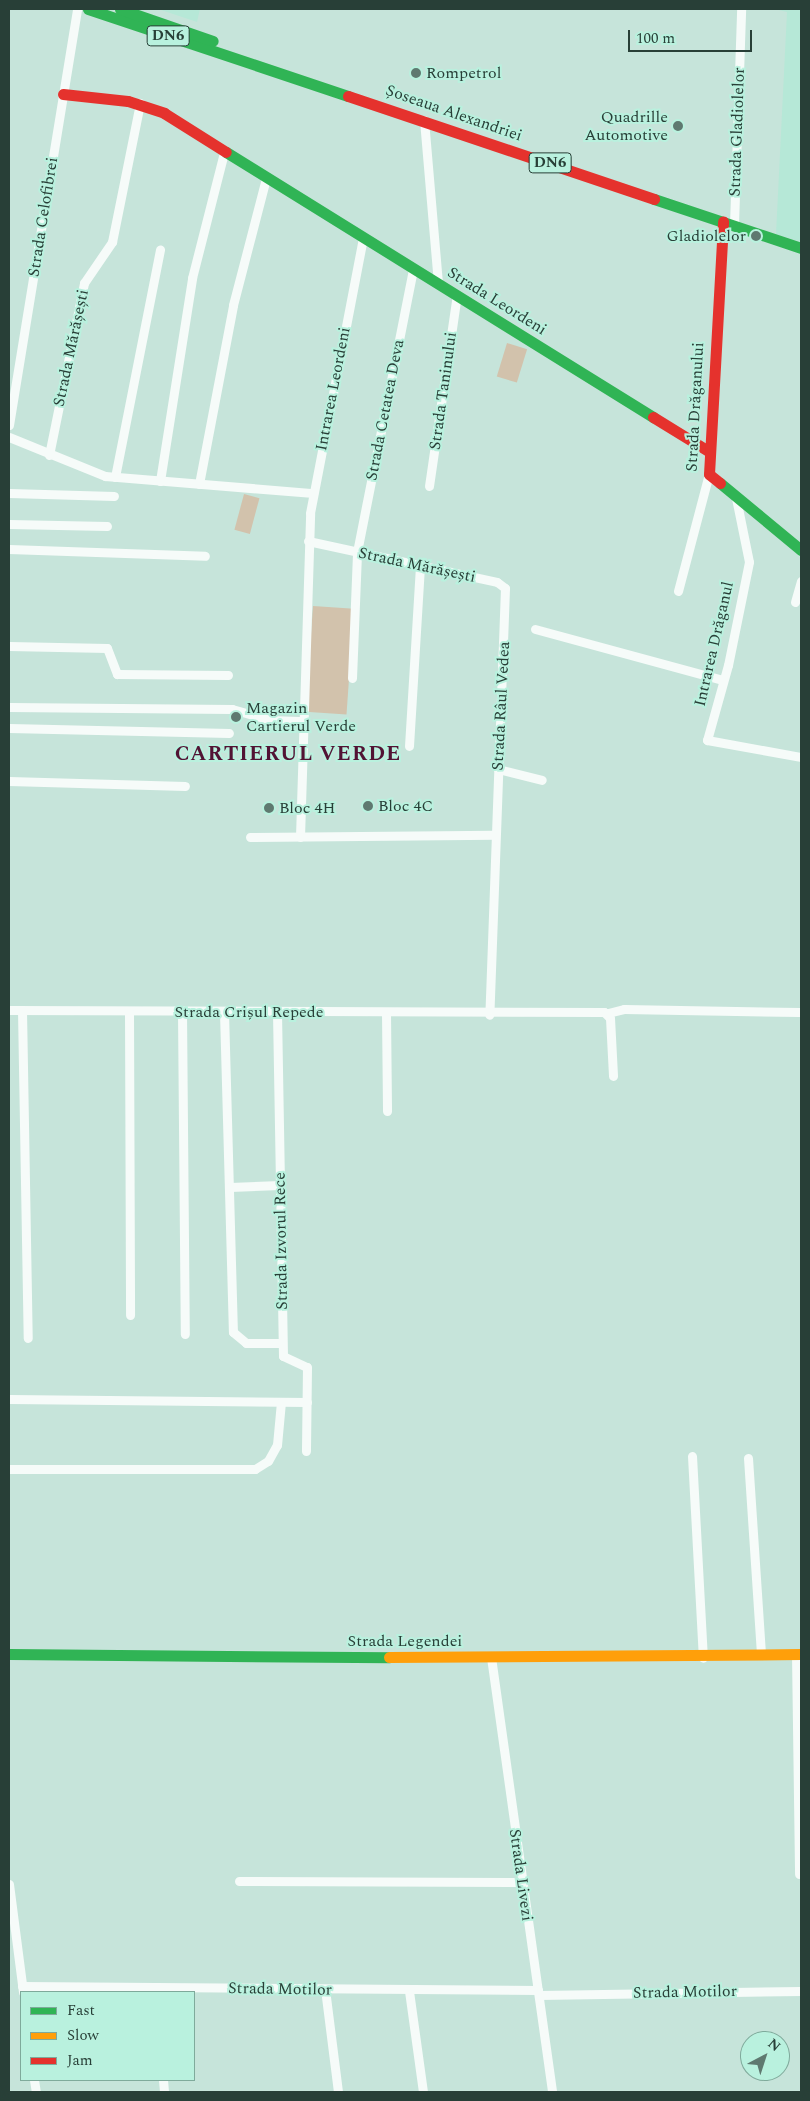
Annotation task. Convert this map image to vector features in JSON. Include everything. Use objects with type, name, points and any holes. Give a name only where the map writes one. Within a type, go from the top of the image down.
[{"type":"street","name":"Strada Celofibrei","points":[[9,425],[77,9]]},
{"type":"street","name":"Șoseaua Alexandriei","points":[[88,9],[249,60],[734,225]]},
{"type":"street","name":"Șoseaua Alexandriei","points":[[120,9],[221,44],[249,60]]},
{"type":"street","name":"Strada Gladiolelor","points":[[734,225],[741,9]]},
{"type":"street","name":"Strada Leordeni","points":[[63,94],[140,103],[164,113],[710,452]]},
{"type":"street","name":"Strada Mărășești","points":[[49,455],[84,283],[112,242],[140,103]]},
{"type":"street","points":[[424,120],[438,283]]},
{"type":"street","points":[[160,480],[192,278],[224,152]]},
{"type":"street","points":[[199,484],[233,305],[266,178]]},
{"type":"street","name":"Strada Drăganului","points":[[678,591],[709,474],[722,221]]},
{"type":"street","name":"DN6","points":[[734,225],[801,248]]},
{"type":"street","name":"Intrarea Leordeni","points":[[300,837],[305,721],[308,541],[313,493],[364,238]]},
{"type":"street","points":[[115,477],[160,249]]},
{"type":"street","name":"Strada Cetatea Deva","points":[[352,678],[358,552],[413,268]]},
{"type":"street","name":"Strada Taninului","points":[[429,486],[457,295]]},
{"type":"street","points":[[9,437],[49,455],[115,477],[313,493]]},
{"type":"street","points":[[709,474],[801,550]]},
{"type":"street","points":[[9,494],[114,496]]},
{"type":"street","name":"Intrarea Drăganul","points":[[736,498],[750,555],[723,680],[707,740],[801,757]]},
{"type":"street","points":[[9,524],[107,526]]},
{"type":"street","name":"Strada Mărășești","points":[[308,541],[497,582]]},
{"type":"street","points":[[9,549],[205,556]]},
{"type":"street","points":[[410,746],[420,565]]},
{"type":"street","points":[[794,602],[801,581]]},
{"type":"street","name":"Strada Râul Vedea","points":[[489,1015],[506,595],[497,582]]},
{"type":"street","name":"Strada Râul Vedea","points":[[535,630],[723,680]]},
{"type":"street","points":[[9,646],[107,648],[112,652],[112,670],[121,675],[228,675]]},
{"type":"street","points":[[9,707],[232,709],[270,720],[305,721]]},
{"type":"street","points":[[9,728],[229,733]]},
{"type":"street","points":[[498,769],[542,780]]},
{"type":"street","points":[[9,782],[184,786]]},
{"type":"street","points":[[250,837],[495,835]]},
{"type":"street","name":"Strada Crișul Repede","points":[[9,1010],[489,1015],[608,1013],[624,1009],[799,1012]]},
{"type":"street","points":[[22,1010],[28,1338]]},
{"type":"street","points":[[129,1011],[130,1316]]},
{"type":"street","points":[[182,1012],[185,1334]]},
{"type":"street","points":[[224,1012],[226,1179],[230,1187],[233,1332],[246,1343],[282,1343]]},
{"type":"street","name":"Strada Izvorul Rece","points":[[277,1012],[282,1343],[285,1360],[307,1367],[306,1451]]},
{"type":"street","points":[[386,1013],[387,1111]]},
{"type":"street","points":[[608,1013],[613,1076]]},
{"type":"street","points":[[230,1187],[280,1185]]},
{"type":"street","points":[[9,1399],[306,1402]]},
{"type":"street","points":[[9,1469],[255,1469],[268,1461],[277,1445],[281,1402]]},
{"type":"street","points":[[692,1456],[702,1658]]},
{"type":"street","points":[[748,1458],[761,1655]]},
{"type":"street","name":"Strada Legendei","points":[[9,1654],[702,1658],[798,1654]]},
{"type":"street","points":[[798,1654],[799,1874]]},
{"type":"street","name":"Strada Livezi","points":[[491,1657],[552,2092]]},
{"type":"street","points":[[239,1882],[522,1882]]},
{"type":"street","points":[[9,1884],[12,1936],[23,1989]]},
{"type":"street","name":"Strada Motilor","points":[[23,1989],[324,1989],[539,1993],[801,1991]]},
{"type":"street","points":[[324,1989],[338,2092]]},
{"type":"street","points":[[409,1991],[422,2092]]},
{"type":"shaded area","points":[[158,9],[200,9],[197,22]]},
{"type":"shaded area","points":[[775,9],[801,9],[801,242],[776,234],[787,12]]},
{"type":"shaded area","points":[[507,343],[527,349],[517,383],[497,376]]},
{"type":"shaded area","points":[[244,494],[259,498],[250,534],[234,530]]},
{"type":"shaded area","points":[[313,606],[354,609],[347,715],[306,712]]},
{"type":"traffic: fast","points":[[88,9],[348,96]]},
{"type":"traffic: fast","points":[[120,9],[213,41]]},
{"type":"traffic: fast","points":[[226,152],[653,417]]},
{"type":"traffic: fast","points":[[654,199],[801,248]]},
{"type":"traffic: fast","points":[[720,483],[801,550]]},
{"type":"traffic: fast","points":[[9,1654],[389,1657]]},
{"type":"traffic: slow","points":[[389,1657],[801,1654]]},
{"type":"traffic: jam","points":[[63,94],[128,101],[164,113],[226,152]]},
{"type":"traffic: jam","points":[[348,96],[654,199]]},
{"type":"traffic: jam","points":[[720,483],[709,474],[723,221]]},
{"type":"traffic: jam","points":[[653,417],[710,452]]},
{"type":"place","name":"Rompetrol","points":[[416,73]]},
{"type":"place","name":"Quadrille Automotive","points":[[678,126]]},
{"type":"place","name":"Gladiolelor","points":[[756,236]]},
{"type":"place","name":"Magazin Cartierul Verde","points":[[236,717]]},
{"type":"place","name":"Bloc 4C","points":[[368,806]]},
{"type":"place","name":"Bloc 4H","points":[[269,808]]},
{"type":"district","name":"CARTIERUL VERDE","points":[[288,754]]}]
